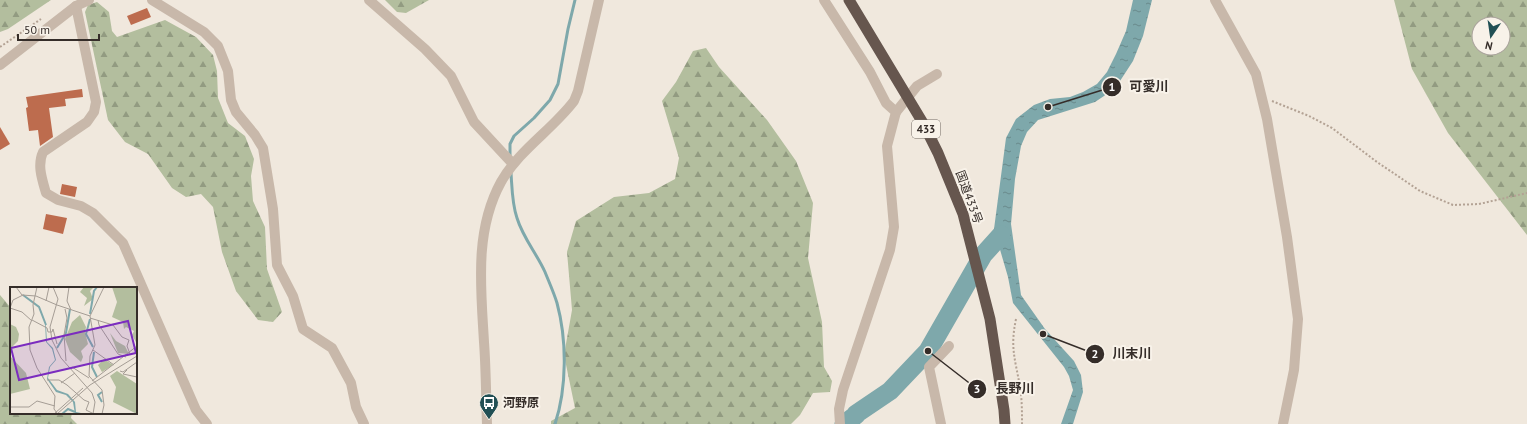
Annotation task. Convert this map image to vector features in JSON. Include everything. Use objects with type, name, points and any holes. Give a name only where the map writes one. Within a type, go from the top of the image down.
[{"type":"highway","name":"国道433号","points":[[849,0],[923,123],[963,214],[985,298],[995,351],[1005,424]]},
{"type":"street","points":[[0,65],[76,6],[89,0]]},
{"type":"street","points":[[152,0],[204,32],[218,46],[228,71],[231,100],[236,112],[255,135],[263,148],[273,209],[277,265],[293,296],[303,330],[332,348],[351,383],[356,407],[364,424]]},
{"type":"street","points":[[369,0],[425,49],[451,76],[474,122],[513,164]]},
{"type":"street","points":[[487,424],[486,365],[480,275],[481,250],[486,224],[494,197],[501,182],[513,164],[574,101],[578,91],[599,0]]},
{"type":"street","points":[[824,0],[870,72],[886,103],[896,112]]},
{"type":"street","points":[[1215,0],[1256,74],[1263,97],[1287,237],[1298,319],[1294,370],[1283,424]]},
{"type":"street","points":[[76,6],[96,102],[94,112],[87,122],[43,152],[39,159],[41,177],[46,193],[58,200],[81,206],[93,213],[123,243],[196,410],[207,424]]},
{"type":"street","points":[[840,424],[839,409],[843,390],[887,258],[894,227],[887,146],[896,112],[916,86],[937,74]]},
{"type":"street","points":[[941,424],[929,367],[949,346]]},
{"type":"path","points":[[0,46],[44,17]]},
{"type":"path","points":[[1263,97],[1309,116],[1332,128],[1377,162],[1420,191],[1453,205],[1479,204],[1527,193]]},
{"type":"path","points":[[1016,319],[1013,347],[1014,361],[1020,387],[1022,424]]},
{"type":"green space","points":[[0,0],[51,0],[8,29],[0,32]]},
{"type":"green space","points":[[385,0],[429,0],[406,13],[397,12]]},
{"type":"green space","points":[[1394,0],[1527,0],[1527,235],[1448,133],[1412,69]]},
{"type":"green space","points":[[97,2],[109,12],[112,31],[117,37],[165,20],[196,37],[213,55],[217,71],[218,98],[228,123],[245,136],[254,159],[251,176],[253,201],[265,227],[267,269],[282,312],[273,322],[258,320],[236,291],[222,252],[213,207],[201,194],[186,197],[172,188],[148,154],[125,142],[108,120],[85,12],[88,5]]},
{"type":"green space","points":[[706,48],[719,67],[767,120],[796,161],[813,203],[808,258],[822,322],[824,367],[832,381],[830,392],[813,393],[800,415],[791,424],[551,424],[551,421],[575,408],[564,355],[572,310],[567,252],[576,221],[614,197],[649,193],[675,179],[679,158],[662,101],[676,82],[693,51]]},
{"type":"green space","points":[[0,295],[10,307],[10,414],[72,414],[71,418],[77,424],[0,424]]},
{"type":"water","points":[[1133,0],[1152,0],[1143,36],[1133,61],[1120,81],[1095,102],[1038,120],[1027,132],[1021,146],[1015,179],[1011,224],[1021,295],[1045,329],[1074,361],[1081,375],[1083,392],[1073,424],[1061,424],[1073,390],[1069,376],[1064,367],[1013,303],[1008,277],[994,229],[1006,138],[1016,119],[1034,105],[1050,99],[1070,97],[1097,84],[1107,72],[1126,31]]},
{"type":"building","points":[[147,8],[151,17],[131,25],[127,16]]},
{"type":"building","points":[[82,89],[83,97],[65,99],[66,106],[49,108],[53,137],[40,146],[38,130],[29,131],[26,97]]},
{"type":"building","points":[[0,127],[10,144],[0,150]]},
{"type":"building","points":[[62,184],[77,187],[75,197],[60,194]]},
{"type":"building","points":[[46,214],[67,218],[63,234],[43,229]]},
{"type":"waterway","points":[[510,157],[510,144],[514,136],[534,118],[550,100],[558,84],[575,0]]},
{"type":"waterway","points":[[511,173],[515,213],[523,232],[545,272],[556,299],[563,332],[564,380],[555,424]]},
{"type":"waterway","points":[[844,424],[890,391],[928,351],[983,255],[1001,235]]},
{"type":"place","name":"可愛川","points":[[1048,107]]},
{"type":"place","name":"川末川","points":[[1043,334]]},
{"type":"place","name":"長野川","points":[[928,351]]},
{"type":"place","name":"河野原","points":[[489,420]]}]
